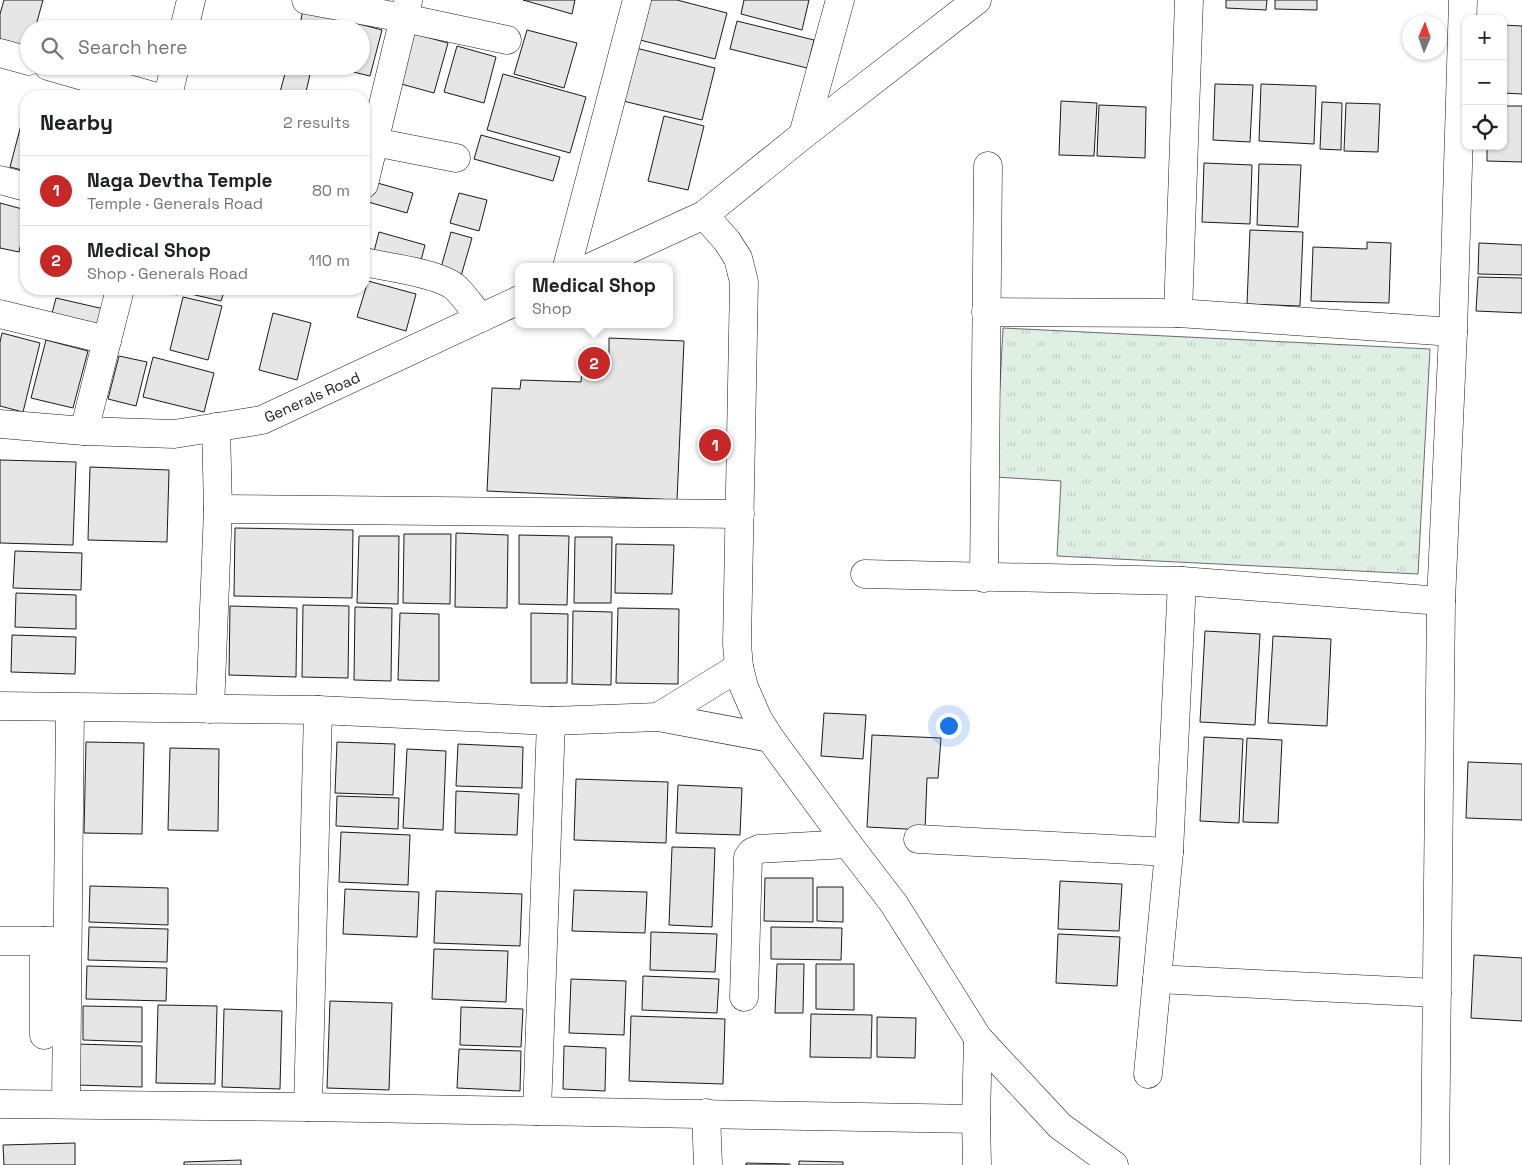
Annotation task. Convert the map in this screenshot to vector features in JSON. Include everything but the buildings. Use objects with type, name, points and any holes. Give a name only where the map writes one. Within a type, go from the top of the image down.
[{"type":"street","points":[[186,20],[191,0]]},
{"type":"street","points":[[306,0],[406,9],[507,40]]},
{"type":"street","points":[[568,263],[636,0]]},
{"type":"street","points":[[803,135],[840,0]]},
{"type":"street","points":[[600,263],[704,215],[803,135],[977,0]]},
{"type":"street","points":[[1178,312],[1189,0]]},
{"type":"street","points":[[1435,1165],[1441,601],[1453,332],[1463,0]]},
{"type":"street","points":[[370,137],[406,9]]},
{"type":"street","points":[[0,53],[20,59]]},
{"type":"street","points":[[80,75],[132,90]]},
{"type":"street","points":[[169,90],[173,75]]},
{"type":"street","points":[[370,141],[456,158]]},
{"type":"street","points":[[984,578],[988,166]]},
{"type":"street","points":[[0,180],[20,185]]},
{"type":"street","points":[[704,215],[738,258],[744,282],[737,644],[739,667],[751,704],[770,738],[894,904],[978,1038],[1060,1126],[1114,1165]]},
{"type":"street","points":[[370,263],[443,280],[455,287],[481,318]]},
{"type":"street","points":[[84,431],[118,295]]},
{"type":"street","name":"Generals Road","points":[[0,424],[84,431],[174,434],[262,420],[515,302]]},
{"type":"street","points":[[986,312],[1178,312],[1453,332]]},
{"type":"street","points":[[0,314],[107,340]]},
{"type":"street","points":[[210,709],[218,509],[216,427]]},
{"type":"street","points":[[218,509],[740,514]]},
{"type":"street","points":[[866,574],[1182,581],[1441,601]]},
{"type":"street","points":[[1148,1074],[1169,852],[1182,581]]},
{"type":"street","points":[[658,717],[739,667]]},
{"type":"street","points":[[0,706],[318,710],[551,720],[658,717],[770,738]]},
{"type":"street","points":[[44,1035],[56,941],[70,708]]},
{"type":"street","points":[[308,1107],[318,710]]},
{"type":"street","points":[[537,1111],[551,720]]},
{"type":"street","points":[[918,839],[1169,852]]},
{"type":"street","points":[[744,997],[748,857],[752,852],[759,849],[848,844]]},
{"type":"street","points":[[0,941],[56,941]]},
{"type":"street","points":[[56,941],[66,1103]]},
{"type":"street","points":[[1157,979],[1437,993]]},
{"type":"street","points":[[977,1165],[978,1038]]},
{"type":"street","points":[[0,1104],[66,1103],[976,1119]]},
{"type":"street","points":[[706,1114],[708,1165]]},
{"type":"green space","points":[[1003,328],[1430,349],[1418,574],[1057,556],[1061,481],[995,477]]},
{"type":"place","name":"Medical Shop","points":[[594,363]]},
{"type":"place","name":"Naga Devtha Temple","points":[[715,445]]}]
